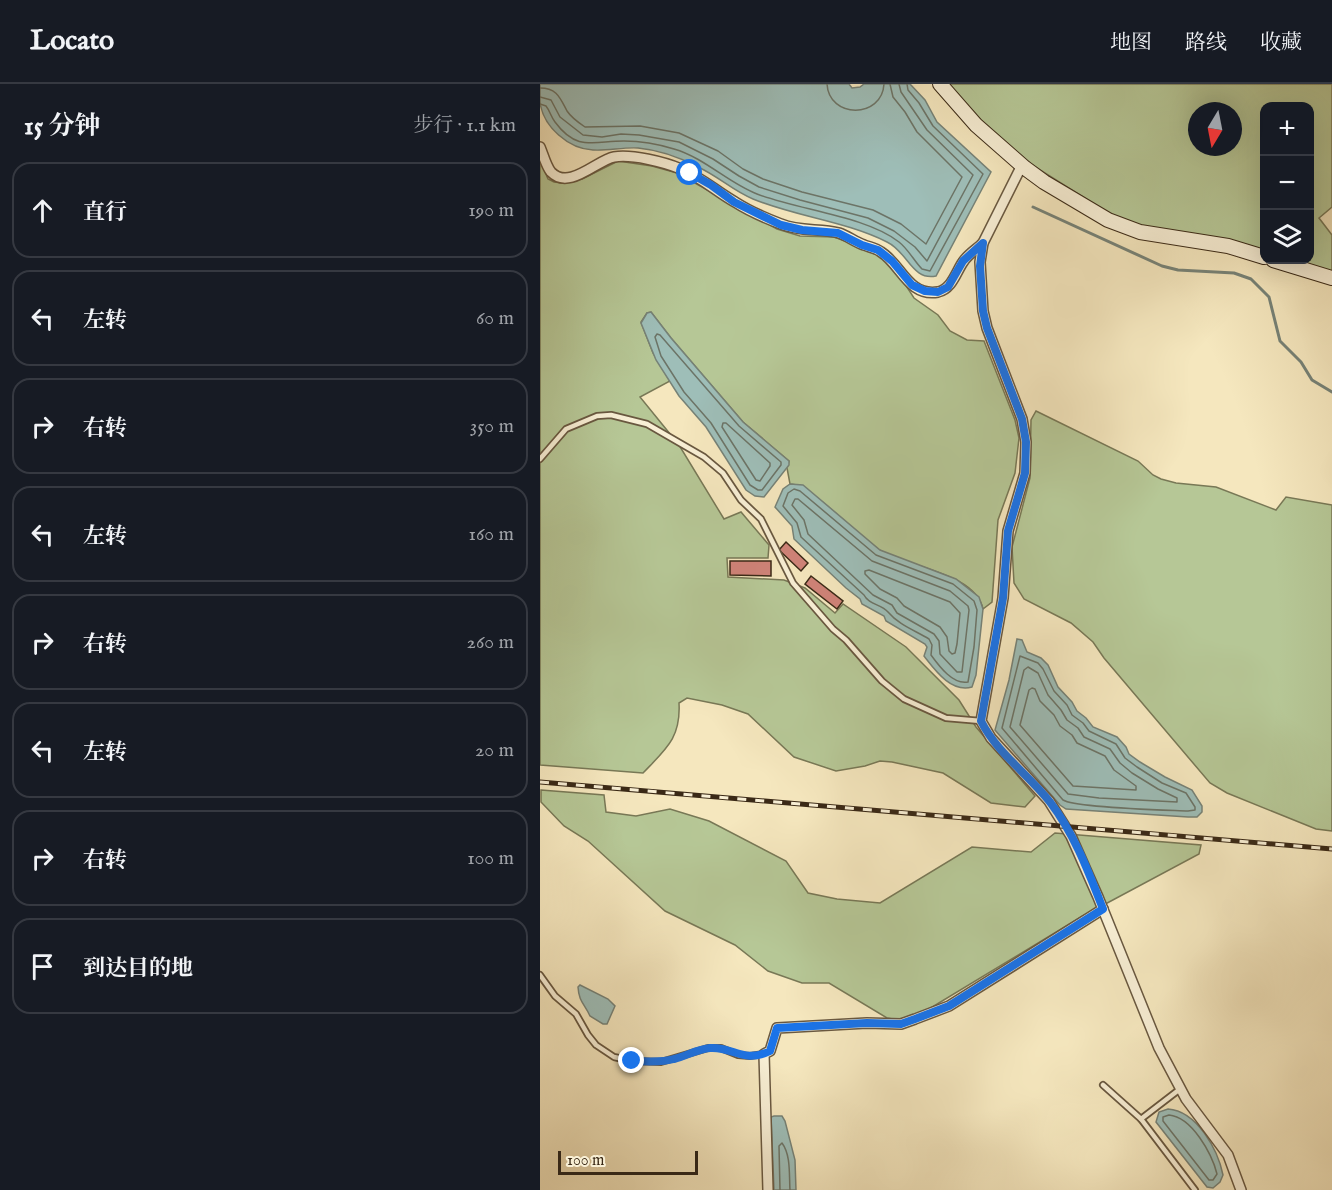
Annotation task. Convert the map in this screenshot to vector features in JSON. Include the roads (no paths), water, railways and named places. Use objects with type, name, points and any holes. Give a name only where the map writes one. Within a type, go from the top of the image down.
[{"type":"street","points":[[940,84],[976,124],[1022,165],[1076,202],[1125,227],[1157,236],[1228,246],[1260,256]]},
{"type":"street","points":[[540,147],[550,171],[560,176],[576,176],[605,159],[616,157],[659,162],[679,168],[711,185],[734,202],[781,225],[802,230],[838,233],[878,250],[892,261],[912,285],[925,291],[938,292],[948,287],[963,261],[983,243]]},
{"type":"street","points":[[1022,165],[983,243],[980,266],[983,311],[987,328],[1022,419],[1026,442],[1025,473],[1008,531],[1003,598],[981,721],[991,738],[1054,807],[1071,836],[1159,1048],[1180,1089],[1224,1148],[1241,1190]]},
{"type":"street","points":[[1286,264],[1332,278]]},
{"type":"street","points":[[768,1190],[764,1054],[770,1051],[777,1028],[867,1023],[901,1024],[949,1006],[1103,909]]},
{"type":"lane","points":[[540,459],[566,429],[597,416],[611,415],[646,424],[704,458],[723,473],[741,500],[761,519],[793,583],[882,681],[904,699],[946,718],[981,721]]},
{"type":"lane","points":[[540,975],[555,996],[576,1014],[596,1045],[614,1057],[632,1061],[661,1062],[708,1048],[721,1048],[738,1055],[764,1054]]},
{"type":"lane","points":[[1103,1085],[1141,1119],[1195,1190]]},
{"type":"lane","points":[[1141,1119],[1180,1089]]},
{"type":"water","points":[[540,84],[849,84],[852,88],[864,84],[910,84],[925,100],[937,122],[991,172],[936,276],[928,276],[915,270],[900,252],[887,242],[855,229],[753,199],[676,157],[638,148],[593,150],[575,146],[559,135],[546,120],[540,102]]},
{"type":"water","points":[[651,312],[743,422],[789,461],[789,465],[764,497],[755,496],[746,490],[706,427],[679,396],[656,360],[641,323],[647,313]]},
{"type":"water","points":[[790,484],[803,485],[880,550],[956,579],[979,597],[983,609],[976,675],[972,687],[964,688],[950,684],[924,656],[927,647],[925,644],[862,604],[860,599],[794,539],[792,526],[775,507],[783,489]]},
{"type":"water","points":[[1017,639],[1022,640],[1027,652],[1041,658],[1048,665],[1058,687],[1093,727],[1117,737],[1129,754],[1140,762],[1192,790],[1202,806],[1202,812],[1197,817],[1188,817],[1066,809],[1060,805],[995,730],[1009,680]]},
{"type":"water","points":[[580,985],[608,999],[615,1006],[607,1024],[590,1016],[579,996],[578,987]]},
{"type":"water","points":[[1168,1109],[1178,1111],[1188,1117],[1205,1133],[1216,1154],[1223,1175],[1220,1182],[1213,1188],[1207,1187],[1156,1122],[1159,1112]]},
{"type":"water","points":[[782,1116],[785,1121],[795,1160],[796,1190],[774,1190],[771,1117]]},
{"type":"waterway","points":[[1033,207],[1162,266],[1178,270],[1234,273],[1251,279],[1269,297],[1280,341],[1301,362],[1312,380],[1332,392]]},
{"type":"railway","points":[[540,782],[1332,849]]}]
